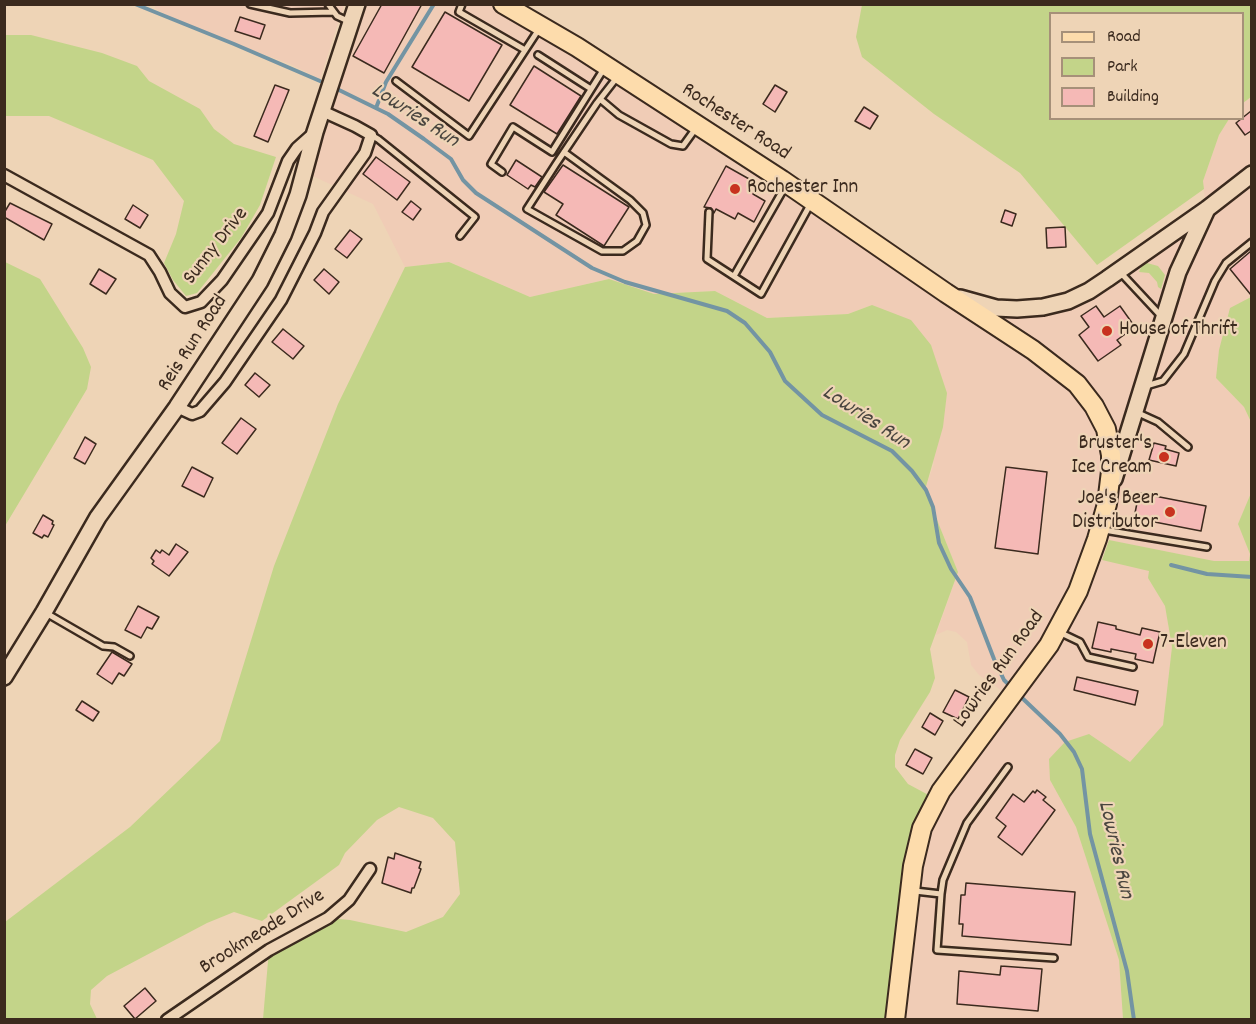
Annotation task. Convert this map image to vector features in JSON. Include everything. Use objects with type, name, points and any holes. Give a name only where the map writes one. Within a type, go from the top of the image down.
[{"type":"main road","name":"Rochester Road","points":[[503,4],[613,70],[787,184],[946,293]]},
{"type":"main road","points":[[946,293],[1067,375],[1085,394],[1100,417],[1109,442],[1111,471],[1107,504]]},
{"type":"main road","name":"Lowries Run Road","points":[[895,1020],[918,839],[930,809],[956,769],[1017,690],[1057,631],[1078,591],[1107,504]]},
{"type":"street","name":"Reis Run Road","points":[[4,677],[98,517],[177,407],[260,281],[283,235],[298,195],[315,132],[357,4]]},
{"type":"street","points":[[177,407],[192,414],[200,411],[225,382],[281,300],[315,233],[323,212],[365,153],[371,135],[322,111]]},
{"type":"street","name":"Sunny Drive","points":[[4,175],[149,255],[170,293],[185,307],[201,302],[222,280],[268,213],[288,161],[297,148],[315,132]]},
{"type":"street","name":"Rochester Road","points":[[946,293],[996,308],[1043,308],[1068,301],[1089,291],[1119,271],[1206,210],[1251,174]]},
{"type":"street","name":"Lowries Run Road","points":[[1107,504],[1178,272],[1206,210]]},
{"type":"street","name":"Brookmeade Drive","points":[[167,1020],[261,955],[328,918],[349,900],[370,869]]},
{"type":"lane","points":[[250,4],[291,13],[333,12]]},
{"type":"lane","points":[[327,4],[333,12],[351,22]]},
{"type":"lane","points":[[462,4],[459,12],[525,50]]},
{"type":"lane","points":[[396,81],[469,136],[541,25]]},
{"type":"lane","points":[[538,55],[591,89]]},
{"type":"lane","points":[[502,172],[491,164],[513,127],[552,152],[591,89],[613,70]]},
{"type":"lane","points":[[564,152],[630,200],[643,213],[646,225],[638,241],[623,251],[602,251],[527,209],[564,152],[600,99],[613,70]]},
{"type":"lane","points":[[600,99],[619,115],[671,144],[683,146],[698,126]]},
{"type":"lane","points":[[371,135],[475,217],[460,236]]},
{"type":"lane","points":[[734,276],[787,184]]},
{"type":"lane","points":[[709,212],[707,259],[761,294],[812,201]]},
{"type":"lane","points":[[1142,387],[1163,381],[1184,354],[1206,298],[1226,263],[1251,242]]},
{"type":"lane","points":[[1119,271],[1163,318]]},
{"type":"lane","points":[[1135,411],[1158,422],[1188,447]]},
{"type":"lane","points":[[1100,529],[1208,547]]},
{"type":"lane","points":[[44,612],[103,646],[114,647],[130,656]]},
{"type":"lane","points":[[1057,631],[1080,642],[1088,657],[1133,667]]},
{"type":"lane","points":[[1008,767],[967,824],[943,880],[937,951],[1054,958]]},
{"type":"lane","points":[[910,890],[941,894]]},
{"type":"shaded area","points":[[155,4],[344,5],[320,79],[290,64],[182,25],[155,8]]},
{"type":"shaded area","points":[[357,5],[503,5],[946,293],[996,308],[1068,301],[1206,210],[1203,181],[1219,135],[1228,120],[1244,120],[1244,102],[1251,97],[1251,297],[1246,299],[1216,378],[1244,407],[1251,422],[1251,493],[1239,524],[1250,554],[1247,577],[1164,551],[1148,578],[1165,606],[1172,647],[1163,725],[1130,762],[1050,780],[1076,827],[1119,960],[1123,1019],[895,1019],[918,839],[1011,697],[979,675],[971,665],[967,642],[956,632],[947,630],[936,635],[958,572],[925,490],[934,464],[872,305],[848,314],[767,318],[715,291],[654,294],[609,279],[530,297],[449,262],[405,267],[373,204],[304,172]]},
{"type":"green space","points":[[862,5],[1251,5],[1251,97],[1244,102],[1244,12],[1049,12],[1049,120],[1228,120],[1219,135],[1203,181],[1204,189],[1097,265],[1020,173],[934,114],[862,57],[856,37]]},
{"type":"green space","points":[[5,35],[31,35],[102,53],[137,66],[149,81],[200,109],[214,129],[234,144],[276,157],[260,205],[241,238],[197,293],[186,296],[173,280],[164,263],[176,234],[184,201],[153,160],[49,116],[5,116]]},
{"type":"green space","points":[[5,262],[40,279],[83,348],[91,367],[87,389],[5,526]]},
{"type":"green space","points":[[449,262],[530,297],[609,279],[654,294],[715,291],[767,318],[848,314],[872,305],[911,320],[931,345],[947,393],[943,427],[925,490],[958,572],[930,649],[935,678],[930,692],[900,740],[895,755],[895,767],[908,784],[936,799],[925,819],[895,1019],[263,1019],[269,950],[328,918],[350,920],[406,932],[443,917],[460,894],[455,842],[433,818],[399,807],[377,820],[345,853],[339,865],[262,921],[234,912],[207,923],[107,976],[91,990],[90,1004],[97,1019],[5,1020],[5,922],[130,827],[220,741],[274,566],[338,404],[405,267]]},
{"type":"green space","points":[[1147,263],[1158,266],[1165,275],[1161,289],[1149,273],[1139,272],[1142,265]]},
{"type":"green space","points":[[1252,297],[1251,422],[1244,407],[1216,378],[1219,350],[1230,308]]},
{"type":"green space","points":[[1251,493],[1251,1019],[1123,1019],[1119,960],[1076,827],[1050,780],[1049,759],[1065,742],[1089,734],[1130,762],[1163,725],[1172,647],[1165,606],[1148,578],[1149,571],[1102,560],[1109,540],[1214,561],[1249,561],[1250,554],[1238,524]]},
{"type":"building","points":[[382,4],[422,4],[384,73],[353,56]]},
{"type":"building","points":[[445,12],[502,45],[469,101],[412,67]]},
{"type":"building","points":[[240,17],[265,25],[260,39],[235,31]]},
{"type":"building","points":[[534,66],[581,96],[557,134],[510,105]]},
{"type":"building","points":[[275,85],[289,90],[268,142],[254,136]]},
{"type":"building","points":[[775,85],[787,92],[775,112],[763,104]]},
{"type":"building","points":[[864,107],[878,116],[870,129],[855,121]]},
{"type":"building","points":[[1251,111],[1251,131],[1245,135],[1236,123],[1244,120],[1244,117]]},
{"type":"building","points":[[376,157],[410,182],[397,200],[363,174]]},
{"type":"building","points":[[516,160],[542,177],[535,187],[531,185],[528,189],[507,175]]},
{"type":"building","points":[[563,165],[629,207],[604,246],[556,215],[563,204],[544,192]]},
{"type":"building","name":"Rochester Inn","points":[[726,166],[758,184],[753,194],[765,201],[754,222],[738,213],[735,219],[716,209],[714,213],[711,208],[704,207]]},
{"type":"building","points":[[411,201],[421,209],[413,220],[402,212]]},
{"type":"building","points":[[10,203],[52,224],[44,240],[4,217]]},
{"type":"building","points":[[133,205],[148,215],[140,228],[125,219]]},
{"type":"building","points":[[1005,210],[1016,214],[1012,226],[1001,222]]},
{"type":"building","points":[[1065,227],[1066,247],[1047,248],[1046,228]]},
{"type":"building","points":[[350,230],[362,239],[347,258],[335,249]]},
{"type":"building","points":[[1251,251],[1251,295],[1230,269]]},
{"type":"building","points":[[99,269],[116,279],[106,294],[90,284]]},
{"type":"building","points":[[324,269],[339,282],[329,294],[314,280]]},
{"type":"building","name":"House of Thrift","points":[[1096,306],[1104,317],[1120,306],[1135,327],[1117,340],[1121,345],[1098,361],[1079,335],[1089,327],[1081,316]]},
{"type":"building","points":[[283,329],[304,346],[293,359],[272,342]]},
{"type":"building","points":[[255,373],[270,385],[259,397],[245,385]]},
{"type":"building","points":[[241,418],[256,429],[237,454],[222,443]]},
{"type":"building","points":[[85,437],[96,444],[85,464],[74,458]]},
{"type":"building","name":"Bruster's Ice Cream","points":[[1154,443],[1179,453],[1176,466],[1149,460]]},
{"type":"building","points":[[192,467],[213,478],[204,497],[182,486]]},
{"type":"building","points":[[1006,467],[1047,472],[1038,554],[995,548]]},
{"type":"building","name":"Joe's Beer Distributor","points":[[1139,493],[1206,506],[1201,531],[1134,518]]},
{"type":"building","points":[[43,515],[53,521],[54,525],[48,537],[44,535],[42,538],[33,533]]},
{"type":"building","points":[[176,544],[188,552],[169,576],[152,564],[154,561],[151,558],[156,550],[160,553],[162,550],[169,555]]},
{"type":"building","points":[[138,606],[159,617],[152,629],[147,627],[141,638],[125,630]]},
{"type":"building","name":"7-Eleven","points":[[1098,622],[1140,635],[1142,628],[1160,632],[1153,663],[1135,659],[1136,654],[1092,648]]},
{"type":"building","points":[[112,652],[132,664],[124,676],[119,673],[112,684],[97,674]]},
{"type":"building","points":[[1077,677],[1138,691],[1135,705],[1074,690]]},
{"type":"building","points":[[955,690],[969,697],[958,719],[943,712]]},
{"type":"building","points":[[82,701],[99,712],[93,721],[76,710]]},
{"type":"building","points":[[930,713],[943,721],[935,735],[922,727]]},
{"type":"building","points":[[915,749],[932,758],[923,774],[906,765]]},
{"type":"building","points":[[1037,790],[1046,797],[1043,800],[1055,810],[1022,855],[998,837],[1006,826],[996,818],[1013,794],[1024,802],[1033,791],[1035,793]]},
{"type":"building","points":[[395,853],[421,862],[419,868],[421,869],[411,893],[382,883],[388,857],[394,859]]},
{"type":"building","points":[[966,883],[1075,892],[1071,945],[962,936],[963,924],[959,924],[961,895],[965,895]]},
{"type":"building","points":[[1001,966],[1042,969],[1038,1011],[957,1004],[959,971],[1000,975]]},
{"type":"building","points":[[145,988],[156,1001],[135,1019],[124,1006]]},
{"type":"waterway","name":"Lowries Run","points":[[135,4],[320,81]]},
{"type":"waterway","points":[[376,108],[386,82],[434,4]]},
{"type":"waterway","name":"Lowries Run","points":[[337,89],[388,114],[424,139],[451,159],[463,180],[476,193],[592,268],[625,282],[727,311],[745,323],[770,352],[785,381],[822,415],[892,451],[912,471],[926,490],[933,507],[939,543],[951,569],[970,597],[994,659],[1004,680],[1011,687]]},
{"type":"waterway","points":[[1171,565],[1207,574],[1252,577]]},
{"type":"waterway","name":"Lowries Run","points":[[1019,695],[1060,734],[1074,752],[1082,769],[1090,834],[1127,971],[1134,1020]]},
{"type":"place","name":"Rochester Inn","points":[[735,189]]},
{"type":"place","name":"House of Thrift","points":[[1107,331]]},
{"type":"place","name":"Bruster's Ice Cream","points":[[1164,457]]},
{"type":"place","name":"Joe's Beer Distributor","points":[[1170,512]]},
{"type":"place","name":"7-Eleven","points":[[1148,644]]}]
